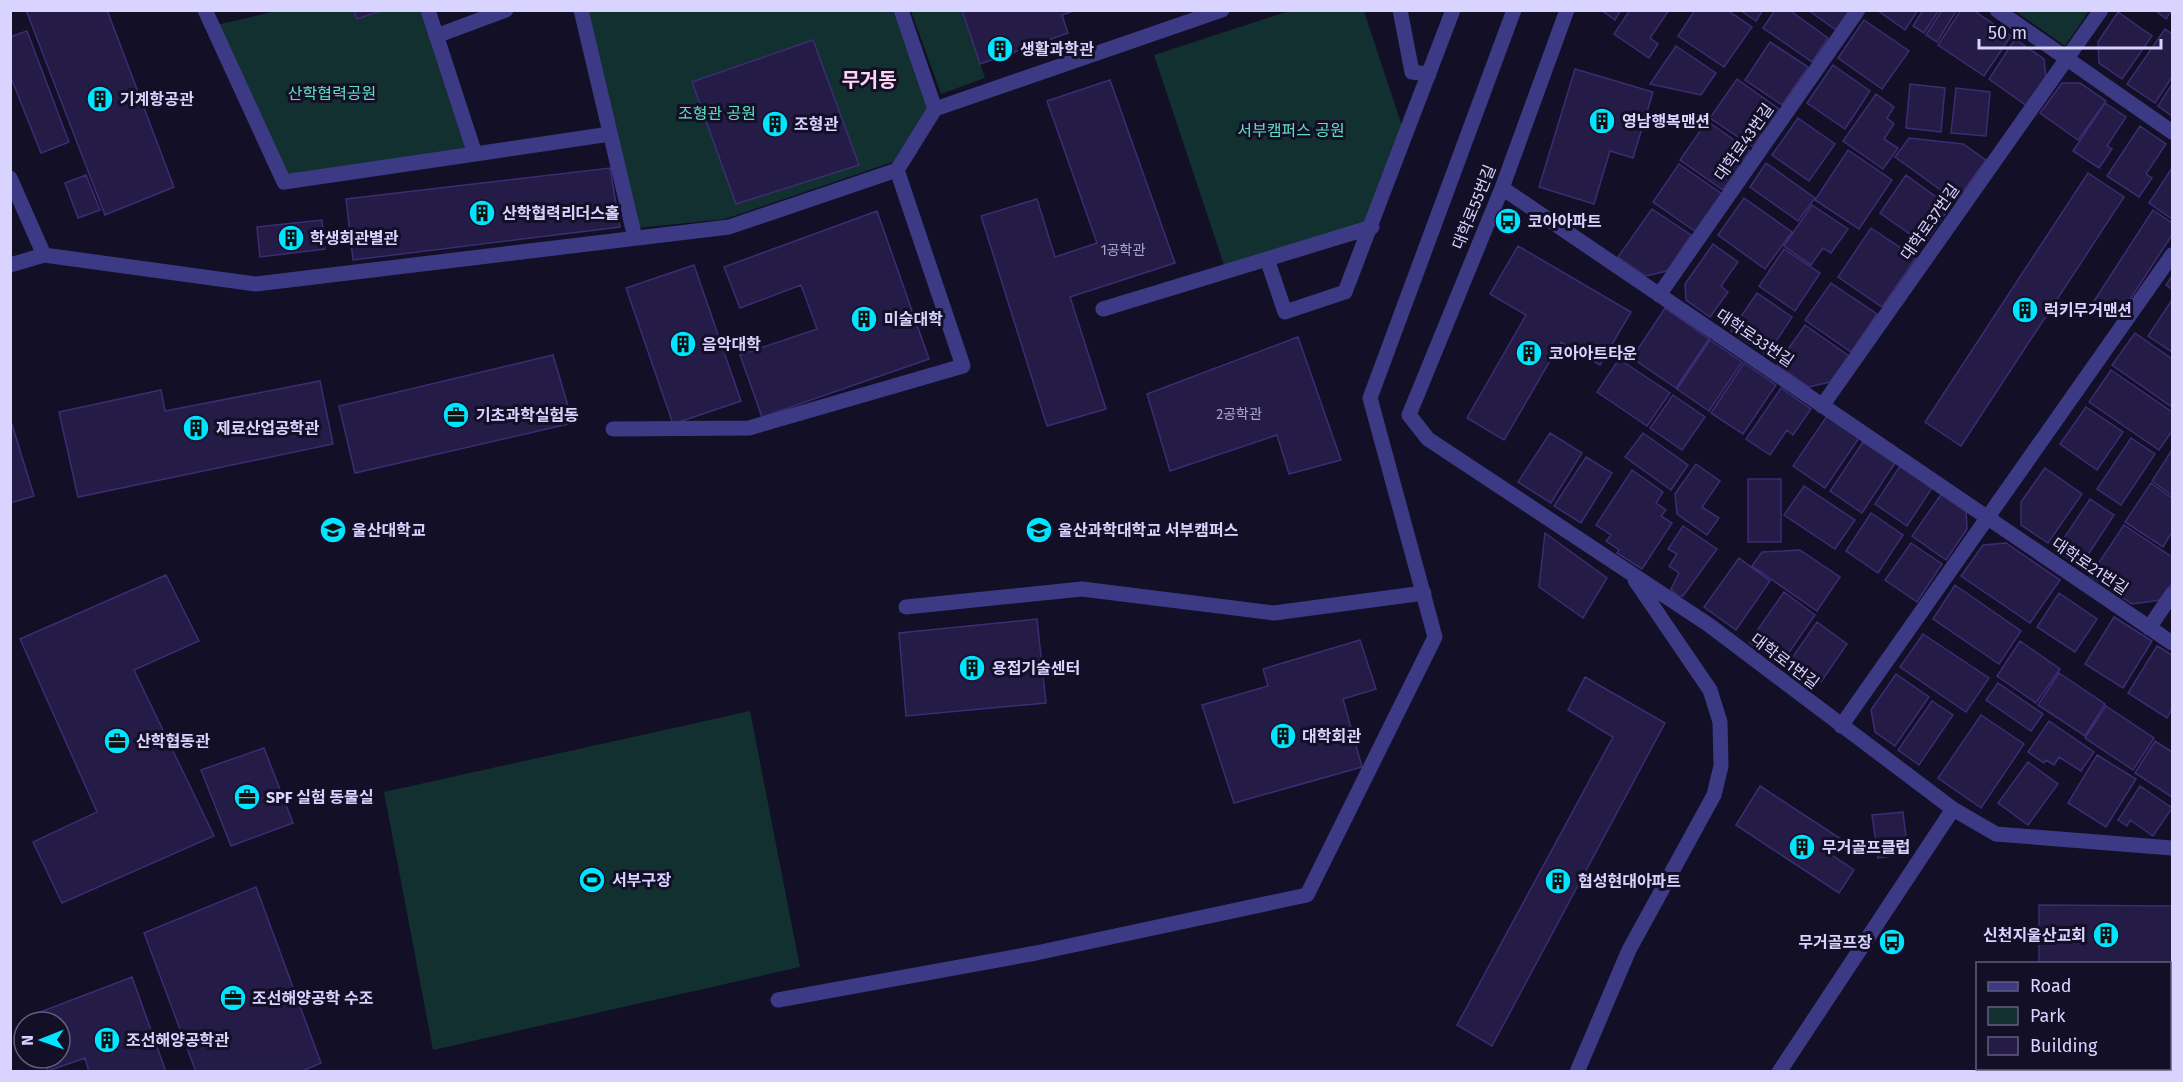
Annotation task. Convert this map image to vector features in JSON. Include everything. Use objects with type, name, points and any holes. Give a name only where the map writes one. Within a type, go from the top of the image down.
[{"type":"street","points":[[205,10],[284,182],[610,134]]},
{"type":"street","points":[[428,10],[475,154]]},
{"type":"street","points":[[436,36],[506,10]]},
{"type":"street","points":[[581,10],[635,238]]},
{"type":"street","points":[[901,10],[935,109]]},
{"type":"street","points":[[10,265],[44,255],[256,284],[729,227],[897,170],[935,109],[1222,10]]},
{"type":"street","points":[[1400,10],[1412,72],[1429,74]]},
{"type":"street","points":[[1267,259],[1286,312],[1345,292],[1372,227],[1453,10]]},
{"type":"street","points":[[778,999],[1036,953],[1306,895],[1436,637],[1370,398],[1514,10]]},
{"type":"street","name":"대학로55번길","points":[[1408,416],[1502,188],[1567,10]]},
{"type":"street","name":"대학로43번길","points":[[1659,295],[1858,10]]},
{"type":"street","points":[[1997,10],[2172,132]]},
{"type":"street","name":"대학로37번길","points":[[1822,406],[2101,10]]},
{"type":"street","points":[[613,429],[749,428],[963,366],[897,170]]},
{"type":"street","points":[[10,178],[44,255]]},
{"type":"street","name":"대학로33번길","points":[[1502,188],[1988,518]]},
{"type":"street","points":[[1103,309],[1372,227]]},
{"type":"street","points":[[1841,726],[2172,255]]},
{"type":"street","name":"대학로1번길","points":[[1408,416],[1428,439],[1709,625],[1953,810],[1996,834],[2172,848]]},
{"type":"street","name":"대학로21번길","points":[[1988,518],[2172,643]]},
{"type":"street","points":[[1577,1071],[1629,950],[1714,795],[1721,766],[1720,722],[1710,690],[1631,574]]},
{"type":"street","points":[[906,607],[1082,589],[1274,613],[1424,593]]},
{"type":"street","points":[[2149,628],[2172,594]]},
{"type":"street","points":[[1779,1071],[1953,810]]},
{"type":"green space","name":"산학협력공원","points":[[276,11],[428,11],[475,154],[284,182],[212,26]]},
{"type":"green space","name":"조형관 공원","points":[[587,11],[893,11],[928,108],[893,162],[725,219],[638,228]]},
{"type":"green space","points":[[911,11],[962,11],[985,78],[941,94]]},
{"type":"green space","name":"서부캠퍼스 공원","points":[[1289,11],[1364,11],[1405,135],[1372,227],[1226,271],[1154,55]]},
{"type":"green space","points":[[2015,11],[2089,11],[2065,46]]},
{"type":"green space","name":"서부구장","points":[[750,711],[800,967],[433,1050],[384,792]]},
{"type":"building","name":"기계항공관","points":[[26,10],[107,10],[174,187],[105,215]]},
{"type":"building","points":[[354,10],[381,10],[381,11],[357,19]]},
{"type":"building","name":"생활과학관","points":[[962,10],[1076,10],[1062,15],[1068,33],[980,64]]},
{"type":"building","points":[[1601,10],[1621,10],[1615,20]]},
{"type":"building","points":[[1630,10],[1669,10],[1650,38],[1658,44],[1649,58],[1614,34]]},
{"type":"building","points":[[1695,10],[1727,10],[1752,27],[1724,67],[1678,36]]},
{"type":"building","points":[[1740,10],[1763,10],[1756,21]]},
{"type":"building","points":[[1775,10],[1789,10],[1828,38],[1812,62],[1763,28]]},
{"type":"building","points":[[1808,10],[1850,10],[1836,30]]},
{"type":"building","points":[[1877,10],[1918,10],[1905,30]]},
{"type":"building","points":[[1923,10],[1939,10],[1924,33],[1913,26]]},
{"type":"building","points":[[1942,10],[1957,10],[1937,42],[1926,35]]},
{"type":"building","points":[[1961,10],[1973,10],[2011,36],[1984,76],[1938,45]]},
{"type":"building","points":[[2155,10],[2172,10],[2166,19]]},
{"type":"building","points":[[2118,12],[2152,36],[2122,79],[2099,63],[2098,42]]},
{"type":"building","points":[[1864,20],[1909,51],[1882,89],[1838,58]]},
{"type":"building","points":[[2165,29],[2172,34],[2172,77],[2155,103],[2127,84]]},
{"type":"building","points":[[27,31],[69,142],[41,153],[10,75],[10,37]]},
{"type":"building","points":[[2015,39],[2044,59],[2046,79],[2027,106],[1989,79]]},
{"type":"building","name":"조형관","points":[[813,40],[859,165],[736,204],[692,82]]},
{"type":"building","points":[[1770,42],[1808,67],[1782,105],[1745,80]]},
{"type":"building","points":[[1676,46],[1716,73],[1701,95],[1650,84]]},
{"type":"building","points":[[1833,65],[1870,91],[1845,129],[1807,103]]},
{"type":"building","name":"영남행복맨션","points":[[1575,69],[1653,92],[1633,158],[1610,151],[1594,204],[1539,187]]},
{"type":"building","points":[[1737,79],[1779,109],[1753,147],[1710,118]]},
{"type":"building","points":[[1110,80],[1175,263],[1070,297],[1106,409],[1047,426],[981,216],[1037,199],[1055,257],[1097,243],[1047,101]]},
{"type":"building","points":[[2062,83],[2080,83],[2106,101],[2078,140],[2040,113]]},
{"type":"building","points":[[1910,84],[1945,88],[1941,132],[1906,128]]},
{"type":"building","points":[[2172,84],[2172,116],[2158,106]]},
{"type":"building","points":[[1956,88],[1990,92],[1986,136],[1951,133]]},
{"type":"building","points":[[1876,94],[1894,107],[1887,118],[1894,124],[1884,139],[1898,148],[1883,169],[1843,141]]},
{"type":"building","points":[[2105,103],[2126,117],[2107,146],[2112,149],[2099,168],[2073,151]]},
{"type":"building","points":[[1798,118],[1835,144],[1809,181],[1772,155]]},
{"type":"building","points":[[1707,121],[1750,151],[1723,190],[1680,160]]},
{"type":"building","points":[[2140,126],[2166,144],[2146,174],[2152,178],[2139,197],[2107,176]]},
{"type":"building","points":[[1909,138],[1963,144],[1986,160],[1956,201],[1895,157]]},
{"type":"building","points":[[1848,150],[1892,180],[1859,229],[1815,200]]},
{"type":"building","points":[[1766,163],[1815,198],[1798,221],[1750,187]]},
{"type":"building","points":[[1679,164],[1722,194],[1696,232],[1653,202]]},
{"type":"building","name":"산학협력리더스홀","points":[[610,168],[620,227],[353,260],[346,199]]},
{"type":"building","points":[[2172,168],[2172,219],[2149,203]]},
{"type":"building","name":"럭키무거맨션","points":[[2088,173],[2124,197],[1961,446],[1925,422]]},
{"type":"building","points":[[86,175],[100,210],[78,218],[65,183]]},
{"type":"building","points":[[1906,175],[1950,207],[1924,244],[1880,213]]},
{"type":"building","points":[[1744,198],[1792,232],[1765,269],[1718,235]]},
{"type":"building","points":[[1812,205],[1848,229],[1831,253],[1823,248],[1811,265],[1784,246]]},
{"type":"building","points":[[1652,209],[1691,235],[1667,271],[1646,276],[1618,257]]},
{"type":"building","points":[[2153,210],[2172,223],[2172,235],[2118,318],[2094,301]]},
{"type":"building","name":"미술대학","points":[[877,211],[929,359],[762,417],[740,355],[817,329],[801,285],[740,308],[724,267]]},
{"type":"building","name":"학생회관별관","points":[[322,220],[325,249],[260,257],[257,227]]},
{"type":"building","points":[[1871,228],[1916,258],[1882,307],[1838,277]]},
{"type":"building","points":[[1713,244],[1738,262],[1721,286],[1728,292],[1710,317],[1686,300],[1685,284]]},
{"type":"building","name":"코아아트타운","points":[[1518,246],[1631,312],[1600,365],[1561,342],[1504,440],[1467,418],[1526,315],[1490,294]]},
{"type":"building","points":[[1784,249],[1820,273],[1795,311],[1759,286]]},
{"type":"building","name":"음악대학","points":[[694,265],[741,401],[673,424],[626,288]]},
{"type":"building","points":[[2172,276],[2172,289],[2166,285]]},
{"type":"building","points":[[1831,283],[1877,314],[1851,352],[1805,320]]},
{"type":"building","points":[[1757,293],[1792,317],[1767,355],[1731,331]]},
{"type":"building","points":[[2172,300],[2172,352],[2148,336]]},
{"type":"building","points":[[1665,308],[1709,339],[1676,388],[1632,358]]},
{"type":"building","points":[[1805,325],[1849,356],[1830,382],[1809,387],[1777,365]]},
{"type":"building","points":[[2135,333],[2172,359],[2172,407],[2112,365]]},
{"type":"building","points":[[1298,337],[1341,460],[1289,474],[1277,435],[1170,471],[1147,394]]},
{"type":"building","points":[[1710,340],[1742,362],[1709,411],[1677,389]]},
{"type":"building","name":"기초과학실험동","points":[[553,355],[573,423],[355,473],[339,406]]},
{"type":"building","points":[[1619,359],[1670,393],[1647,426],[1597,392]]},
{"type":"building","points":[[1744,363],[1776,385],[1743,434],[1711,413]]},
{"type":"building","points":[[2111,370],[2172,412],[2172,431],[2159,450],[2089,402]]},
{"type":"building","name":"제료산업공학관","points":[[320,381],[333,444],[78,497],[59,412],[161,390],[165,411]]},
{"type":"building","points":[[1781,388],[1811,409],[1793,435],[1787,430],[1770,455],[1746,439]]},
{"type":"building","points":[[1673,395],[1705,417],[1682,450],[1650,428]]},
{"type":"building","points":[[2086,407],[2123,432],[2097,470],[2060,444]]},
{"type":"building","points":[[1827,416],[1859,438],[1825,488],[1793,466]]},
{"type":"building","points":[[10,418],[34,496],[10,503]]},
{"type":"building","points":[[1550,433],[1582,453],[1551,503],[1518,482]]},
{"type":"building","points":[[1643,433],[1688,465],[1671,490],[1625,457]]},
{"type":"building","points":[[2131,438],[2155,454],[2121,505],[2097,489]]},
{"type":"building","points":[[1863,442],[1895,463],[1862,513],[1830,491]]},
{"type":"building","points":[[2172,450],[2172,495],[2152,481]]},
{"type":"building","points":[[1586,457],[1612,473],[1581,523],[1554,506]]},
{"type":"building","points":[[1696,464],[1720,481],[1702,507],[1719,518],[1707,535],[1677,514],[1675,494]]},
{"type":"building","points":[[1900,466],[1932,488],[1907,526],[1875,504]]},
{"type":"building","points":[[2045,468],[2082,494],[2048,543],[2021,525],[2021,502]]},
{"type":"building","points":[[1632,470],[1663,492],[1656,503],[1666,510],[1661,516],[1672,523],[1642,569],[1617,553],[1619,550],[1606,541],[1611,535],[1596,525]]},
{"type":"building","points":[[1748,479],[1781,479],[1781,542],[1748,542]]},
{"type":"building","points":[[2151,483],[2172,498],[2172,532],[2163,547],[2125,522]]},
{"type":"building","points":[[1804,486],[1855,520],[1835,549],[1784,515]]},
{"type":"building","points":[[1942,493],[1966,510],[1967,529],[1946,560],[1912,536]]},
{"type":"building","points":[[2090,499],[2114,515],[2080,567],[2056,550]]},
{"type":"building","points":[[1871,513],[1903,535],[1878,573],[1846,551]]},
{"type":"building","points":[[2124,525],[2172,557],[2172,583],[2161,600],[2132,604],[2090,576]]},
{"type":"building","points":[[1683,526],[1717,549],[1683,596],[1678,596],[1671,589],[1679,573],[1669,566],[1677,554],[1668,549]]},
{"type":"building","points":[[1545,533],[1607,578],[1583,618],[1539,587]]},
{"type":"building","points":[[1911,543],[1942,564],[1917,602],[1885,580]]},
{"type":"building","points":[[2006,543],[2060,580],[2030,623],[1961,576],[1983,545]]},
{"type":"building","points":[[1800,550],[1840,577],[1817,611],[1752,566],[1762,552]]},
{"type":"building","points":[[1739,558],[1770,581],[1736,630],[1704,607]]},
{"type":"building","name":"산학협동관","points":[[166,575],[199,641],[134,670],[214,836],[62,903],[33,842],[97,812],[20,639]]},
{"type":"building","points":[[1955,585],[2021,631],[1999,664],[1933,619]]},
{"type":"building","points":[[1784,592],[1815,615],[1781,664],[1749,642]]},
{"type":"building","points":[[2059,593],[2097,619],[2075,652],[2037,627]]},
{"type":"building","points":[[2114,617],[2152,641],[2123,688],[2085,664]]},
{"type":"building","name":"용접기술센터","points":[[1037,619],[1046,703],[906,716],[899,633]]},
{"type":"building","points":[[1817,622],[1847,644],[1821,682],[1803,669],[1797,677],[1785,668]]},
{"type":"building","points":[[1923,634],[1989,678],[1966,712],[1900,667]]},
{"type":"building","name":"대학회관","points":[[1360,640],[1376,689],[1343,699],[1362,767],[1234,803],[1202,705],[1268,686],[1263,669]]},
{"type":"building","points":[[2020,641],[2060,669],[2036,703],[1997,676]]},
{"type":"building","points":[[2157,646],[2172,655],[2172,709],[2167,718],[2128,693]]},
{"type":"building","points":[[2059,673],[2105,704],[2085,736],[2038,705]]},
{"type":"building","points":[[1896,674],[1929,697],[1895,746],[1875,732],[1871,710]]},
{"type":"building","name":"협성현대아파트","points":[[1585,677],[1665,723],[1492,1046],[1457,1025],[1613,737],[1568,710]]},
{"type":"building","points":[[1998,683],[2043,714],[2031,731],[1986,700]]},
{"type":"building","points":[[1932,701],[1953,715],[1919,765],[1898,750]]},
{"type":"building","points":[[2106,706],[2154,738],[2133,770],[2085,738]]},
{"type":"building","points":[[1981,715],[2024,744],[1981,808],[1938,778]]},
{"type":"building","points":[[2049,721],[2094,752],[2081,771],[2059,757],[2054,765],[2046,760],[2044,763],[2028,752]]},
{"type":"building","points":[[2155,741],[2172,752],[2172,797],[2135,773]]},
{"type":"building","name":"SPF 실험 동물실","points":[[264,748],[293,823],[231,846],[201,770]]},
{"type":"building","points":[[2097,755],[2136,779],[2106,827],[2068,803]]},
{"type":"building","points":[[2028,762],[2058,784],[2028,825],[1998,803]]},
{"type":"building","name":"무거골프클럽","points":[[1760,786],[1841,839],[1832,855],[1854,870],[1839,893],[1736,825]]},
{"type":"building","points":[[2140,786],[2172,808],[2153,836],[2130,820],[2127,826],[2118,820]]},
{"type":"building","points":[[1903,812],[1908,854],[1878,858],[1872,815]]},
{"type":"building","name":"조선해양공학 수조","points":[[256,887],[321,1063],[300,1072],[196,1072],[144,933]]},
{"type":"building","name":"신천지울산교회","points":[[2039,905],[2172,906],[2172,1021],[2171,962],[2039,962]]},
{"type":"building","name":"조선해양공학관","points":[[132,977],[166,1072],[89,1072],[85,1058],[72,1063],[72,1010],[46,1010]]},
{"type":"place","name":"생활과학관","points":[[1000,49]]},
{"type":"place","name":"기계항공관","points":[[100,99]]},
{"type":"place","name":"영남행복맨션","points":[[1602,121]]},
{"type":"place","name":"조형관","points":[[775,124]]},
{"type":"place","name":"산학협력리더스홀","points":[[482,213]]},
{"type":"place","name":"코아아파트","points":[[1508,221]]},
{"type":"place","name":"학생회관별관","points":[[291,238]]},
{"type":"place","name":"럭키무거맨션","points":[[2025,310]]},
{"type":"place","name":"미술대학","points":[[864,319]]},
{"type":"place","name":"음악대학","points":[[683,344]]},
{"type":"place","name":"코아아트타운","points":[[1529,353]]},
{"type":"place","name":"기초과학실험동","points":[[456,415]]},
{"type":"place","name":"제료산업공학관","points":[[196,428]]},
{"type":"place","name":"울산대학교","points":[[333,530]]},
{"type":"place","name":"울산과학대학교 서부캠퍼스","points":[[1039,530]]},
{"type":"place","name":"용접기술센터","points":[[972,668]]},
{"type":"place","name":"대학회관","points":[[1283,736]]},
{"type":"place","name":"산학협동관","points":[[117,741]]},
{"type":"place","name":"SPF 실험 동물실","points":[[247,797]]},
{"type":"place","name":"무거골프클럽","points":[[1802,847]]},
{"type":"place","name":"서부구장","points":[[592,880]]},
{"type":"place","name":"협성현대아파트","points":[[1558,881]]},
{"type":"place","name":"신천지울산교회","points":[[2106,935]]},
{"type":"place","name":"무거골프장","points":[[1892,942]]},
{"type":"place","name":"조선해양공학 수조","points":[[233,998]]},
{"type":"place","name":"조선해양공학관","points":[[107,1040]]},
{"type":"district","name":"무거동","points":[[869,80]]}]
